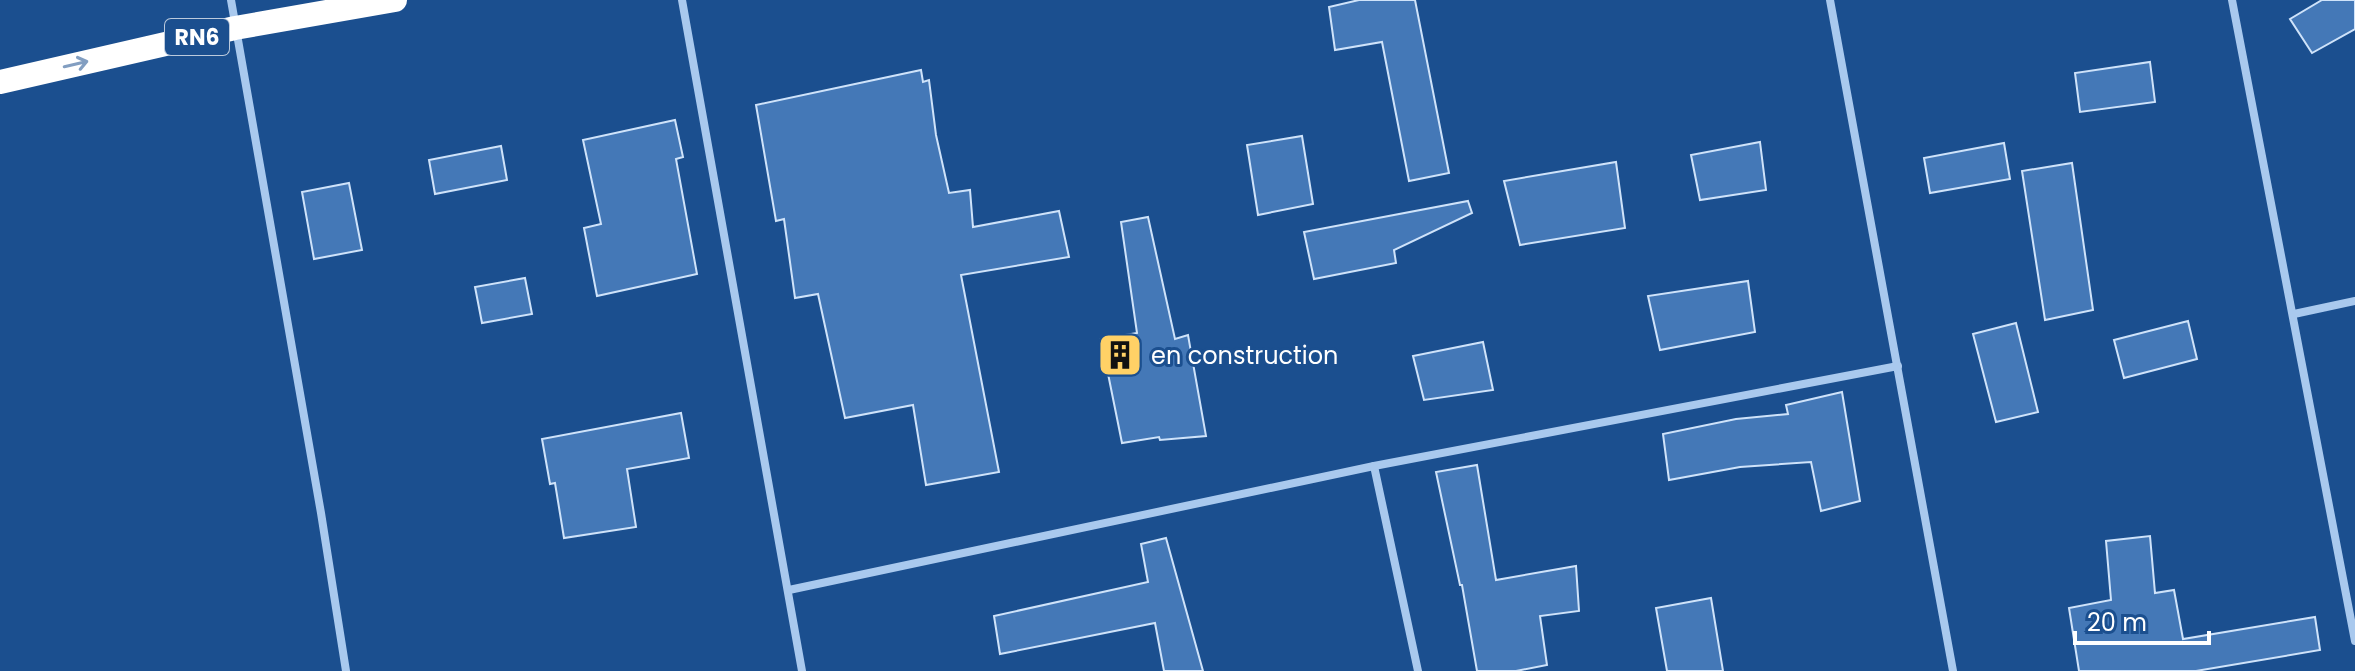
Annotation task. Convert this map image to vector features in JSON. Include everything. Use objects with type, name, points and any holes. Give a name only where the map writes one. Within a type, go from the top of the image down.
[{"type":"highway","name":"RN6","points":[[0,82],[235,28],[395,0]]},
{"type":"street","points":[[231,0],[346,671]]},
{"type":"street","points":[[682,0],[802,671]]},
{"type":"street","points":[[1830,0],[1953,671]]},
{"type":"street","points":[[2232,0],[2355,641]]},
{"type":"street","points":[[2294,314],[2355,301]]},
{"type":"street","points":[[789,590],[1374,466],[1898,366]]},
{"type":"street","points":[[1374,466],[1418,671]]},
{"type":"building","points":[[1359,0],[1415,0],[1449,173],[1409,181],[1382,42],[1335,50],[1329,7]]},
{"type":"building","points":[[2322,0],[2355,0],[2355,29],[2312,53],[2290,19]]},
{"type":"building","points":[[2150,62],[2155,102],[2080,112],[2075,73]]},
{"type":"building","points":[[921,70],[923,82],[929,80],[936,135],[949,193],[970,190],[973,227],[1059,211],[1069,257],[961,275],[999,472],[926,485],[913,405],[845,418],[818,294],[795,298],[784,219],[776,221],[756,105]]},
{"type":"building","points":[[675,120],[683,157],[676,159],[697,274],[597,296],[584,228],[601,224],[583,140]]},
{"type":"building","points":[[1302,136],[1313,204],[1258,215],[1247,145]]},
{"type":"building","points":[[1760,142],[1766,190],[1700,200],[1691,155]]},
{"type":"building","points":[[2004,143],[2010,179],[1930,193],[1924,158]]},
{"type":"building","points":[[501,146],[507,180],[435,194],[429,160]]},
{"type":"building","points":[[1616,162],[1625,228],[1520,245],[1504,181]]},
{"type":"building","points":[[2072,163],[2093,310],[2045,320],[2022,171]]},
{"type":"building","points":[[349,183],[362,250],[314,259],[302,192]]},
{"type":"building","points":[[1468,201],[1472,213],[1394,250],[1396,263],[1314,279],[1304,232]]},
{"type":"building","points":[[1148,217],[1175,339],[1188,335],[1206,436],[1160,440],[1159,437],[1122,443],[1101,339],[1137,333],[1121,222]]},
{"type":"building","points":[[525,278],[532,314],[482,323],[475,287]]},
{"type":"building","points":[[1748,281],[1755,332],[1660,350],[1648,296]]},
{"type":"building","points":[[2188,321],[2197,359],[2124,378],[2114,340]]},
{"type":"building","points":[[2016,323],[2038,412],[1996,422],[1973,334]]},
{"type":"building","points":[[1483,342],[1493,390],[1424,400],[1413,356]]},
{"type":"building","points":[[1842,392],[1860,501],[1821,511],[1811,462],[1740,467],[1669,480],[1663,434],[1736,419],[1788,414],[1786,405]]},
{"type":"building","points":[[681,413],[689,458],[627,469],[636,527],[564,538],[555,483],[550,484],[542,439]]},
{"type":"building","points":[[1477,465],[1496,580],[1576,566],[1579,611],[1540,616],[1547,665],[1516,671],[1477,671],[1462,585],[1436,472]]},
{"type":"building","points":[[2150,536],[2155,593],[2174,590],[2183,639],[2315,617],[2320,650],[2196,671],[2079,671],[2069,608],[2111,600],[2106,541]]},
{"type":"building","points":[[1166,538],[1203,671],[1164,671],[1155,623],[1000,654],[994,616],[1148,582],[1141,544]]},
{"type":"building","points":[[1711,598],[1723,671],[1667,671],[1656,608]]},
{"type":"place","name":"en construction","points":[[1120,355]]}]
